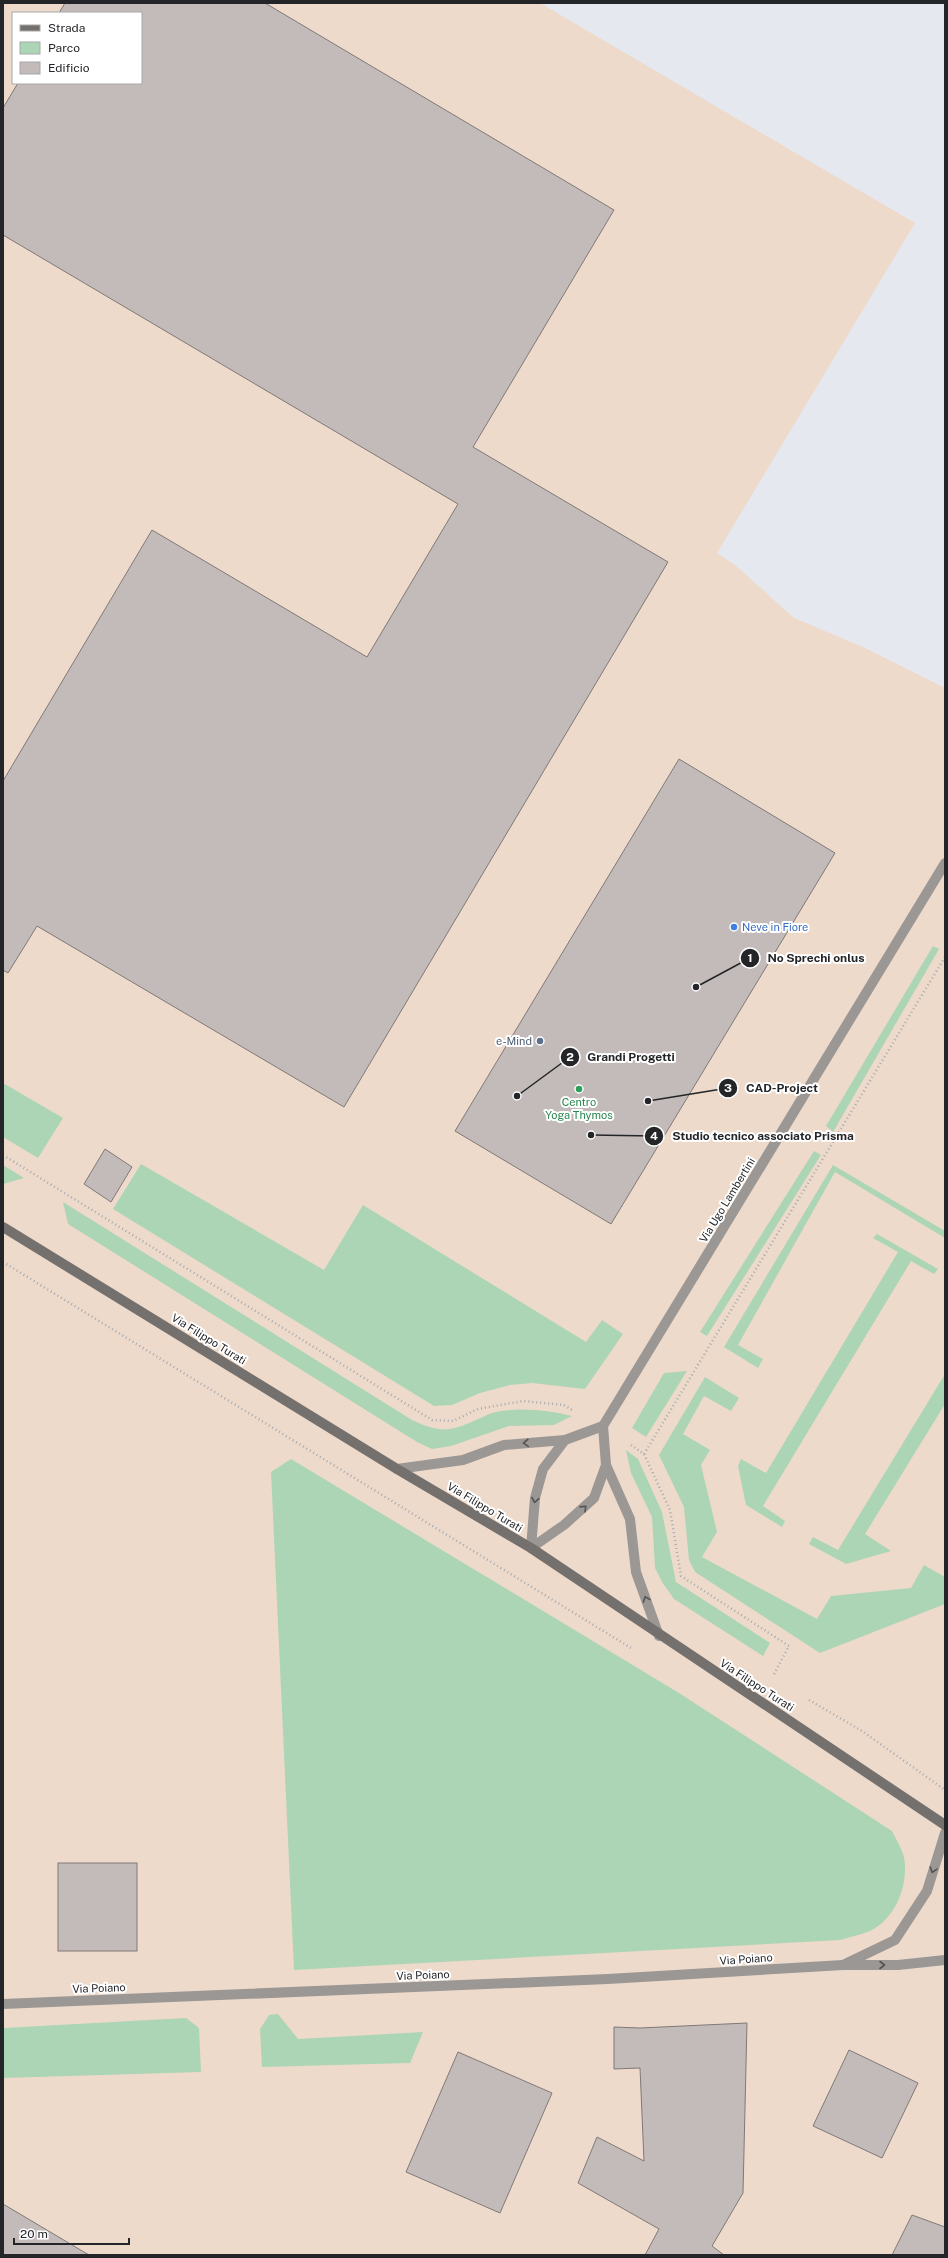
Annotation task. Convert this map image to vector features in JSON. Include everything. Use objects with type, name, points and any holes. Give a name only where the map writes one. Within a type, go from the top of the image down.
[{"type":"main road","name":"Via Filippo Turati","points":[[3,1227],[397,1469],[531,1548],[659,1636],[766,1704],[945,1825]]},
{"type":"street","name":"Via Ugo Lambertini","points":[[603,1426],[945,863]]},
{"type":"street","points":[[397,1469],[463,1460],[504,1445],[565,1440],[603,1426],[606,1465],[630,1519],[636,1572],[659,1636]]},
{"type":"street","points":[[531,1548],[535,1498],[543,1469],[565,1440]]},
{"type":"street","points":[[531,1548],[564,1525],[594,1498],[606,1465]]},
{"type":"street","name":"Via Poiano","points":[[843,1965],[894,1940],[927,1891],[945,1833]]},
{"type":"street","name":"Via Poiano","points":[[3,2004],[600,1980],[843,1965],[898,1965],[945,1960]]},
{"type":"path","points":[[644,1454],[945,957]]},
{"type":"path","points":[[3,1155],[432,1420],[453,1421],[478,1409],[523,1401],[564,1405],[603,1426],[644,1454],[670,1510],[681,1576],[789,1646],[773,1676],[778,1680]]},
{"type":"path","points":[[3,1262],[633,1650]]},
{"type":"path","points":[[807,1699],[862,1731],[945,1790]]},
{"type":"shaded area","points":[[3,3],[540,3],[915,223],[717,553],[735,565],[794,618],[863,647],[945,688],[945,2255],[3,2255]]},
{"type":"green space","points":[[933,946],[939,949],[833,1132],[826,1126]]},
{"type":"green space","points":[[3,1083],[63,1118],[38,1158],[3,1137]]},
{"type":"green space","points":[[814,1151],[821,1155],[707,1336],[700,1332]]},
{"type":"green space","points":[[141,1164],[324,1270],[363,1205],[586,1342],[602,1320],[623,1334],[585,1389],[532,1383],[510,1385],[480,1393],[452,1405],[434,1406],[113,1209]]},
{"type":"green space","points":[[3,1165],[24,1178],[3,1184]]},
{"type":"green space","points":[[833,1165],[945,1231],[945,1238],[835,1172],[738,1345],[763,1359],[758,1368],[724,1347]]},
{"type":"green space","points":[[63,1202],[412,1420],[437,1429],[451,1429],[467,1424],[489,1414],[506,1410],[525,1409],[572,1416],[554,1425],[509,1426],[451,1446],[432,1449],[417,1442],[68,1224]]},
{"type":"green space","points":[[877,1234],[938,1269],[934,1274],[911,1261],[763,1506],[785,1521],[782,1527],[746,1505],[738,1466],[741,1459],[766,1473],[898,1252],[873,1238]]},
{"type":"green space","points":[[687,1371],[646,1437],[632,1428],[664,1373]]},
{"type":"green space","points":[[945,1374],[945,1404],[865,1534],[891,1551],[846,1564],[809,1544],[813,1537],[838,1550]]},
{"type":"green space","points":[[705,1377],[739,1398],[731,1411],[704,1396],[683,1434],[710,1450],[701,1465],[717,1532],[702,1557],[817,1619],[831,1596],[911,1588],[924,1565],[945,1577],[945,1604],[820,1653],[695,1572],[689,1560],[684,1507],[659,1455]]},
{"type":"green space","points":[[626,1450],[638,1459],[662,1512],[676,1582],[770,1643],[763,1656],[674,1599],[662,1582],[655,1568],[652,1517],[631,1473]]},
{"type":"green space","points":[[291,1459],[679,1693],[892,1831],[904,1857],[905,1867],[902,1889],[899,1900],[894,1909],[887,1918],[870,1931],[840,1940],[294,1970],[271,1472]]},
{"type":"green space","points":[[278,2014],[298,2039],[423,2032],[410,2063],[262,2067],[260,2029],[269,2015]]},
{"type":"green space","points":[[186,2018],[199,2028],[201,2072],[3,2078],[3,2028]]},
{"type":"building","points":[[65,3],[265,3],[614,210],[473,447],[668,562],[344,1107],[37,926],[8,973],[3,970],[3,781],[152,530],[367,657],[458,504],[3,235],[3,108],[17,84],[142,84],[142,12],[60,12]]},
{"type":"building","points":[[679,759],[835,853],[611,1224],[455,1131]]},
{"type":"building","points":[[105,1149],[132,1167],[111,1202],[84,1184]]},
{"type":"building","points":[[58,1863],[137,1863],[137,1951],[58,1951]]},
{"type":"building","points":[[747,2023],[743,2193],[712,2246],[724,2255],[645,2255],[659,2229],[578,2183],[597,2137],[644,2161],[640,2068],[614,2069],[614,2027],[640,2028]]},
{"type":"building","points":[[849,2050],[918,2083],[882,2158],[813,2126]]},
{"type":"building","points":[[458,2052],[552,2093],[500,2213],[406,2172]]},
{"type":"building","points":[[3,2204],[89,2255],[3,2255]]},
{"type":"building","points":[[912,2215],[945,2227],[945,2255],[892,2255]]},
{"type":"place","name":"Neve in Fiore","points":[[734,927]]},
{"type":"place","name":"No Sprechi onlus","points":[[696,987]]},
{"type":"place","name":"e-Mind","points":[[540,1041]]},
{"type":"place","name":"Centro Yoga Thymos","points":[[579,1089]]},
{"type":"place","name":"Grandi Progetti","points":[[517,1096]]},
{"type":"place","name":"CAD-Project","points":[[648,1101]]},
{"type":"place","name":"Studio tecnico associato Prisma","points":[[591,1135]]}]
